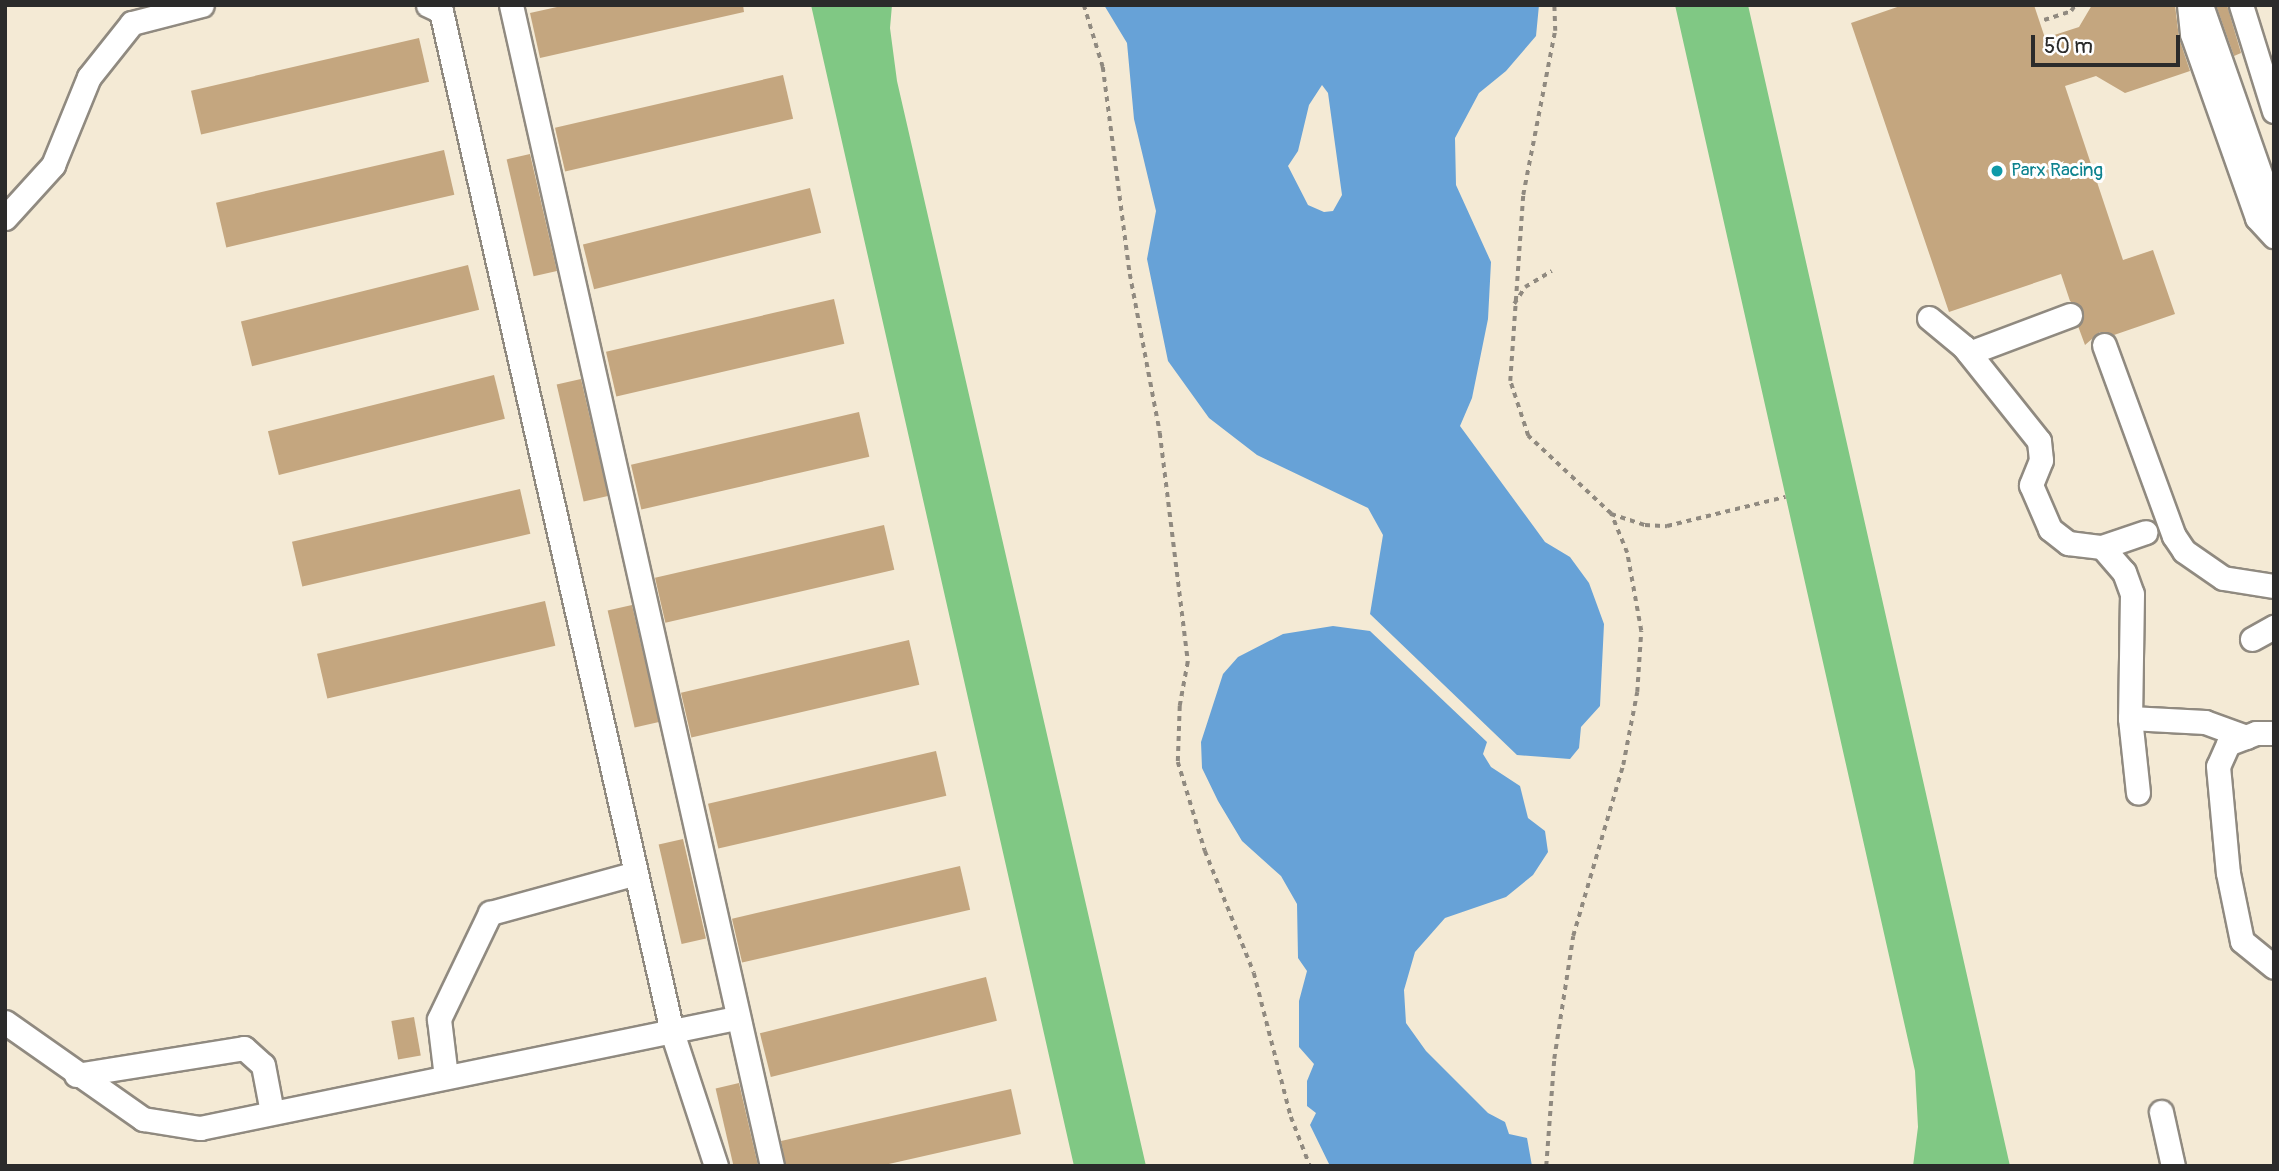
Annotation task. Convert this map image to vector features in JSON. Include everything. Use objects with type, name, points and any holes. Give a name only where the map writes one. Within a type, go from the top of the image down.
[{"type":"street","points":[[5,218],[52,165],[89,78],[132,23],[202,5]]},
{"type":"street","points":[[511,5],[736,1018],[772,1166]]},
{"type":"street","points":[[2189,5],[2192,34],[2258,218],[2274,236]]},
{"type":"street","points":[[2201,5],[2274,214]]},
{"type":"street","points":[[2241,5],[2274,111]]},
{"type":"street","points":[[438,7],[672,1032],[716,1166]]},
{"type":"street","points":[[1969,353],[2070,315]]},
{"type":"street","points":[[1930,318],[1969,353],[2039,441],[2041,460],[2031,485],[2050,529],[2068,543],[2102,547],[2146,532]]},
{"type":"street","points":[[2104,345],[2174,536],[2200,564],[2223,578],[2274,586]]},
{"type":"street","points":[[2102,547],[2124,572],[2132,594],[2130,718],[2138,793]]},
{"type":"street","points":[[2252,639],[2274,627]]},
{"type":"street","points":[[2130,718],[2205,722],[2246,737]]},
{"type":"street","points":[[2274,733],[2246,737],[2228,744],[2218,766],[2228,873],[2242,941],[2274,967]]},
{"type":"street","points":[[446,1077],[439,1019],[490,912],[636,873]]},
{"type":"street","points":[[5,1022],[76,1075],[157,1124],[200,1128],[282,1109],[736,1018]]},
{"type":"street","points":[[76,1075],[244,1048],[263,1065],[282,1109]]},
{"type":"street","points":[[2161,1112],[2173,1166]]},
{"type":"path","points":[[1084,5],[1103,67],[1130,274],[1161,446],[1188,662],[1180,706],[1178,762],[1205,851],[1254,973],[1291,1116],[1310,1166]]},
{"type":"path","points":[[1554,5],[1555,31],[1523,195],[1522,252],[1513,305],[1510,381],[1528,436],[1611,514],[1645,526],[1667,526],[1785,496]]},
{"type":"path","points":[[2044,20],[2071,11],[2075,5]]},
{"type":"path","points":[[1513,305],[1525,287],[1552,271]]},
{"type":"path","points":[[1546,1166],[1554,1059],[1573,936],[1612,811],[1637,692],[1642,631],[1627,553],[1611,514]]},
{"type":"green space","points":[[811,5],[892,5],[890,28],[897,81],[1146,1166],[1074,1166]]},
{"type":"green space","points":[[1675,5],[1748,5],[2010,1166],[1913,1166],[1918,1127],[1915,1071]]},
{"type":"water","points":[[1104,5],[1539,5],[1536,36],[1506,71],[1479,93],[1455,138],[1456,185],[1491,262],[1488,319],[1472,398],[1460,426],[1545,542],[1570,557],[1589,583],[1604,624],[1600,706],[1581,727],[1579,748],[1570,759],[1517,755],[1370,614],[1383,535],[1368,508],[1257,455],[1209,418],[1168,361],[1147,259],[1156,211],[1134,119],[1127,43]],"holes":[[[1322,85],[1328,93],[1342,195],[1333,211],[1324,212],[1308,205],[1288,166],[1298,151],[1309,105]]]},
{"type":"water","points":[[1333,626],[1370,631],[1487,742],[1483,754],[1491,767],[1520,786],[1528,818],[1545,831],[1548,852],[1533,875],[1506,897],[1445,918],[1415,952],[1404,990],[1406,1023],[1426,1051],[1488,1113],[1505,1122],[1509,1134],[1527,1138],[1532,1166],[1330,1166],[1310,1125],[1316,1113],[1307,1106],[1307,1081],[1314,1064],[1299,1047],[1299,1001],[1307,971],[1298,958],[1297,904],[1281,876],[1242,841],[1218,801],[1202,768],[1201,742],[1223,674],[1238,657],[1283,634]]},
{"type":"building","points":[[566,5],[743,5],[744,12],[540,58],[530,13]]},
{"type":"building","name":"Parx Racing","points":[[1903,5],[2034,5],[2045,38],[2079,27],[2092,5],[2175,5],[2179,38],[2190,71],[2125,93],[2096,76],[2065,86],[2123,260],[2153,250],[2175,314],[2114,335],[2100,332],[2085,345],[2078,326],[2083,311],[2070,301],[2061,274],[1949,312],[1851,23]]},
{"type":"building","points":[[2216,5],[2227,5],[2241,53],[2234,56]]},
{"type":"building","points":[[419,38],[429,82],[201,134],[191,91]]},
{"type":"building","points":[[783,75],[793,119],[565,171],[555,128]]},
{"type":"building","points":[[444,150],[454,195],[226,247],[216,203]]},
{"type":"building","points":[[530,154],[557,271],[534,276],[507,159]]},
{"type":"building","points":[[810,188],[821,233],[594,289],[583,245]]},
{"type":"building","points":[[468,265],[479,310],[252,366],[241,322]]},
{"type":"building","points":[[834,299],[844,344],[616,396],[606,352]]},
{"type":"building","points":[[494,375],[505,419],[279,475],[268,431]]},
{"type":"building","points":[[581,379],[608,496],[584,502],[557,385]]},
{"type":"building","points":[[859,412],[869,457],[641,509],[631,465]]},
{"type":"building","points":[[520,489],[530,534],[302,586],[292,542]]},
{"type":"building","points":[[884,525],[894,570],[665,623],[655,578]]},
{"type":"building","points":[[545,601],[555,646],[327,698],[317,654]]},
{"type":"building","points":[[632,605],[659,722],[635,728],[608,611]]},
{"type":"building","points":[[909,640],[919,685],[691,737],[681,693]]},
{"type":"building","points":[[936,751],[946,796],[718,848],[708,804]]},
{"type":"building","points":[[683,839],[706,938],[682,944],[659,845]]},
{"type":"building","points":[[960,866],[970,910],[742,962],[732,919]]},
{"type":"building","points":[[986,977],[997,1021],[771,1077],[760,1033]]},
{"type":"building","points":[[414,1017],[421,1055],[398,1059],[391,1021]]},
{"type":"building","points":[[739,1083],[758,1166],[734,1166],[716,1088]]},
{"type":"building","points":[[1011,1089],[1021,1134],[880,1166],[786,1166],[781,1141]]},
{"type":"place","name":"Parx Racing","points":[[1997,171]]}]
